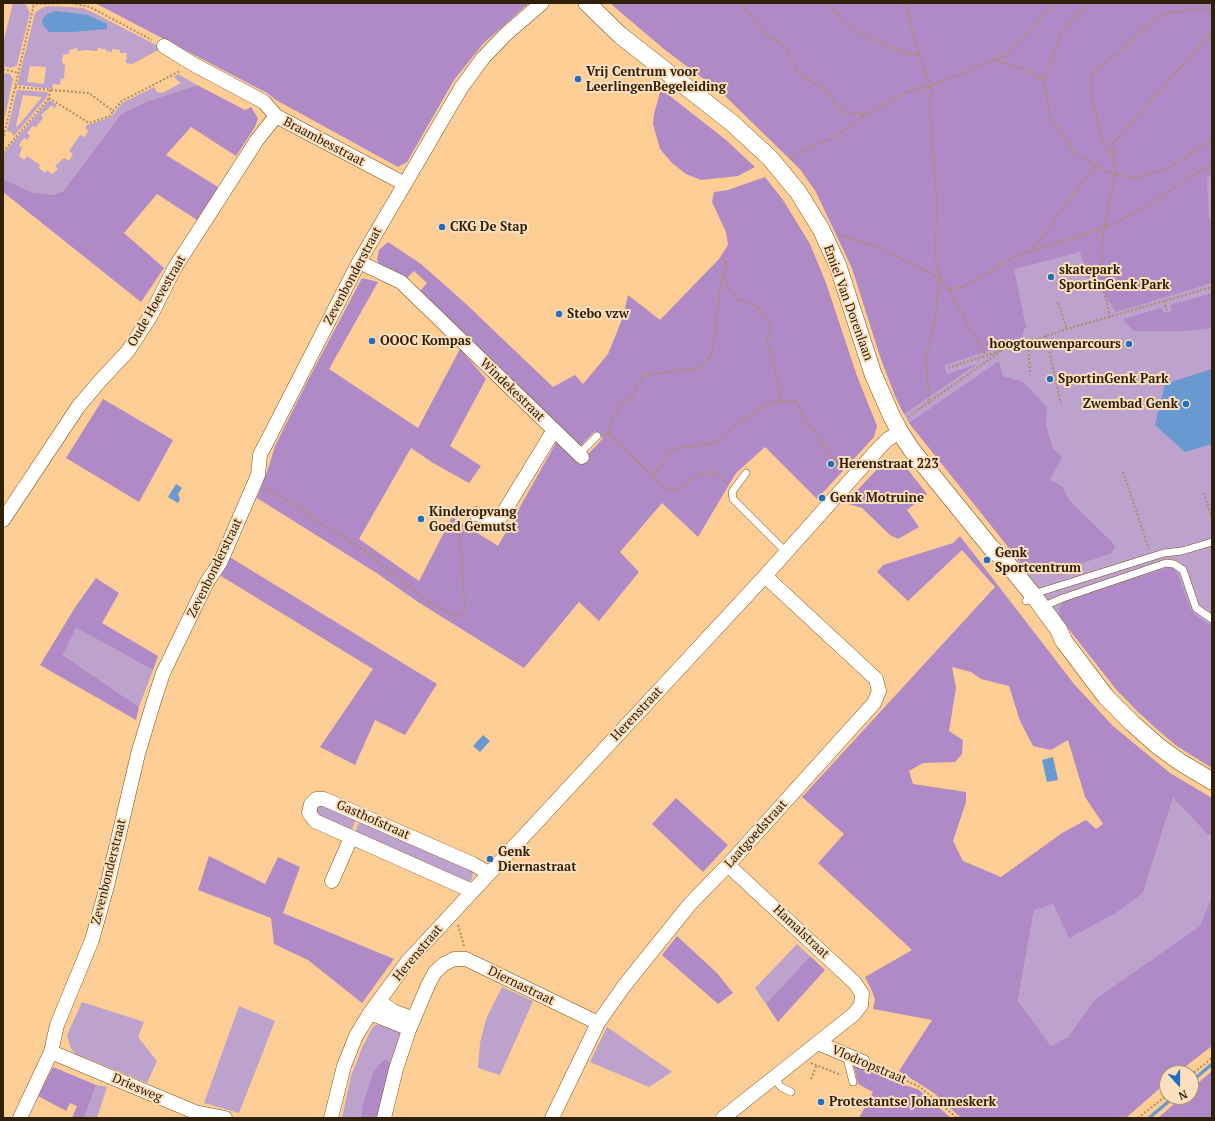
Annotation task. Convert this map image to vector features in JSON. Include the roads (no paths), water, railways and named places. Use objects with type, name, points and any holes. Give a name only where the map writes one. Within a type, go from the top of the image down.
[{"type":"street","name":"Zevenbonderstraat","points":[[20,1118],[51,1052],[56,1025],[92,940],[107,886],[138,754],[163,673],[207,582],[220,563],[258,475],[260,455],[359,262],[461,88],[483,58],[506,34],[542,3]]},
{"type":"street","name":"Emiel Van Dorenlaan","points":[[587,3],[620,35],[732,123],[770,158],[798,192],[821,229],[832,253],[847,291],[873,374],[933,476],[992,549],[997,563],[1034,604],[1052,634],[1063,640],[1106,697],[1132,723],[1163,750],[1212,781]]},
{"type":"street","name":"Braambesstraat","points":[[164,46],[193,64],[264,102],[276,116],[405,184]]},
{"type":"street","name":"Oude Hoevestraat","points":[[3,520],[78,408],[99,382],[128,351],[150,317],[174,269],[258,140],[276,116]]},
{"type":"street","name":"Windekestraat","points":[[359,262],[401,282],[581,455]]},
{"type":"street","name":"Herenstraat","points":[[331,1118],[344,1066],[356,1036],[370,1013],[408,961],[765,576],[879,448],[903,425]]},
{"type":"street","name":"Windekestraat","points":[[472,517],[499,520],[554,430]]},
{"type":"street","name":"Laatgoedstraat","points":[[552,1118],[598,1023],[624,986],[690,904],[728,865],[874,703],[879,692],[876,679],[765,576]]},
{"type":"street","name":"Gasthofstraat","points":[[472,891],[314,821],[309,813],[311,804],[316,798],[324,799],[473,864],[489,873]]},
{"type":"street","name":"Gasthofstraat","points":[[332,881],[351,838]]},
{"type":"street","name":"Hamalstraat","points":[[728,865],[855,983],[862,994],[861,1006],[854,1014],[818,1044]]},
{"type":"street","name":"Diernastraat","points":[[444,964],[454,959],[466,959],[598,1023]]},
{"type":"street","name":"Herenstraat","points":[[384,1118],[396,1069],[411,1025],[435,972],[444,964]]},
{"type":"street","points":[[379,1001],[411,1025]]},
{"type":"street","points":[[370,1013],[405,1027],[411,1025]]},
{"type":"street","points":[[723,1118],[818,1044]]},
{"type":"street","name":"Vlodropstraat","points":[[818,1044],[863,1062]]},
{"type":"street","name":"Driesweg","points":[[51,1052],[194,1112],[225,1118]]},
{"type":"lane","points":[[581,455],[597,436]]},
{"type":"lane","points":[[746,473],[732,492],[733,499],[786,552]]},
{"type":"lane","points":[[1034,604],[1040,592],[1164,553],[1182,551],[1212,542]]},
{"type":"lane","points":[[1034,604],[1063,598],[1166,563],[1174,564],[1182,570],[1196,608],[1212,619]]},
{"type":"lane","points":[[846,1055],[853,1082]]},
{"type":"lane","points":[[774,1078],[781,1087],[791,1092]]},
{"type":"water","points":[[56,11],[88,15],[107,24],[107,29],[49,32],[43,25],[42,20],[47,14]]},
{"type":"water","name":"Zwembad Genk","points":[[1212,369],[1212,444],[1185,452],[1155,425],[1165,384]]},
{"type":"water","points":[[176,484],[182,488],[178,494],[180,499],[178,503],[168,497]]},
{"type":"water","points":[[483,735],[490,741],[480,752],[473,746]]},
{"type":"water","points":[[1053,757],[1058,780],[1047,782],[1042,760]]},
{"type":"waterway","points":[[1199,1075],[1212,1064]]},
{"type":"waterway","points":[[1149,1118],[1164,1105]]},
{"type":"place","name":"Vrij Centrum voor LeerlingenBegeleiding","points":[[578,79]]},
{"type":"place","name":"CKG De Stap","points":[[442,227]]},
{"type":"place","name":"skatepark SportinGenk Park","points":[[1051,277]]},
{"type":"place","name":"Stebo vzw","points":[[559,314]]},
{"type":"place","name":"OOOC Kompas","points":[[372,341]]},
{"type":"place","name":"hoogtouwenparcours","points":[[1129,344]]},
{"type":"place","name":"SportinGenk Park","points":[[1050,379]]},
{"type":"place","name":"Zwembad Genk","points":[[1186,404]]},
{"type":"place","name":"Herenstraat 223","points":[[831,464]]},
{"type":"place","name":"Genk Motruine","points":[[822,498]]},
{"type":"place","name":"Kinderopvang Goed Gemutst","points":[[421,519]]},
{"type":"place","name":"Genk Sportcentrum","points":[[987,560]]},
{"type":"place","name":"Genk Diernastraat","points":[[490,859]]},
{"type":"place","name":"Protestantse Johanneskerk","points":[[821,1102]]}]
